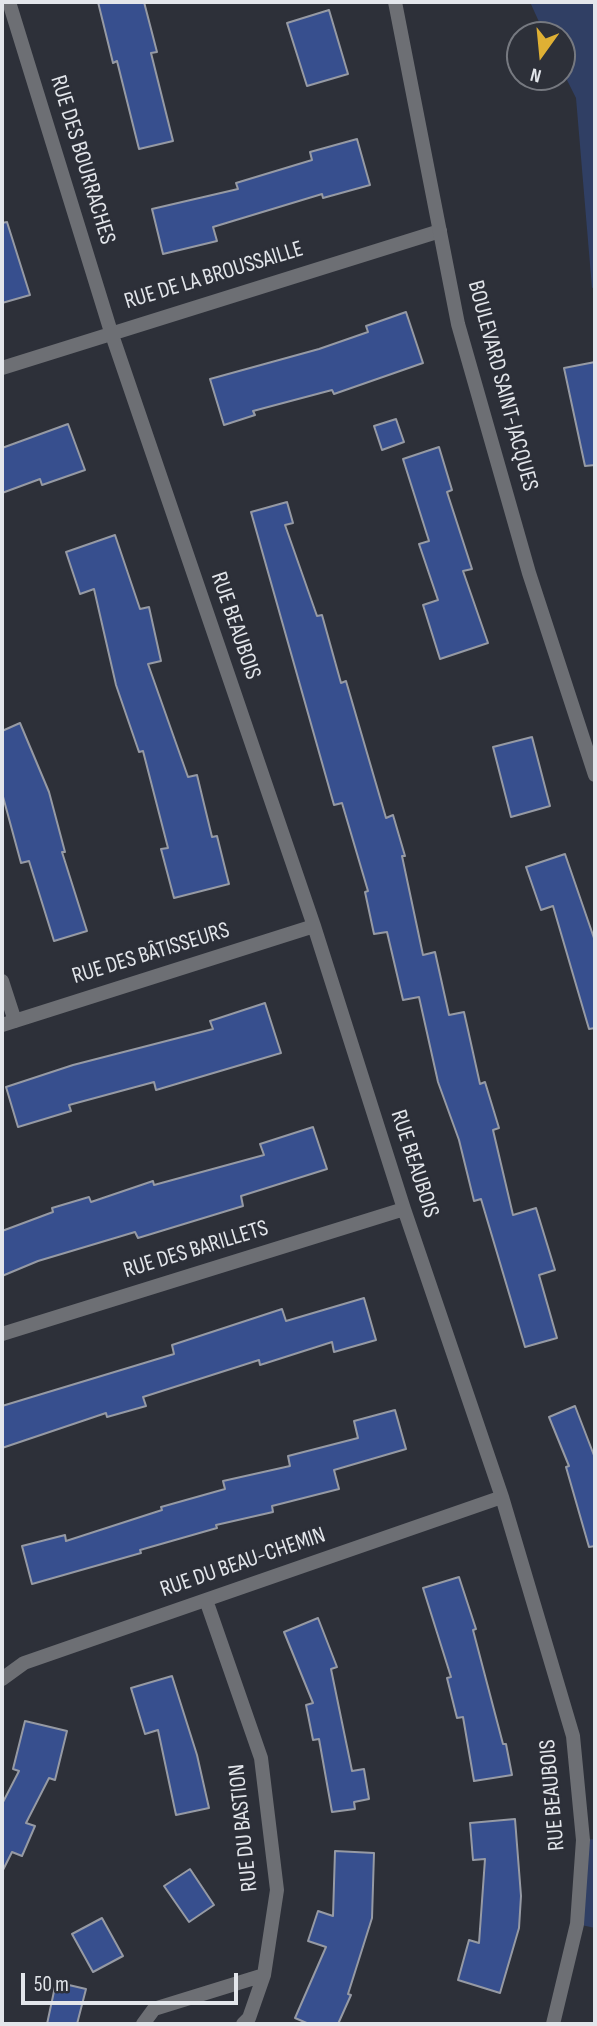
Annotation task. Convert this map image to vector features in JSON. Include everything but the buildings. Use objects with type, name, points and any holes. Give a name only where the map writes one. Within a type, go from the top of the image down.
[{"type":"street","name":"RUE DES BOURRACHES","points":[[9,2],[111,332]]},
{"type":"street","name":"BOULEVARD SAINT-JACQUES","points":[[396,2],[458,324],[529,573],[595,775]]},
{"type":"street","points":[[2,29],[16,24]]},
{"type":"street","name":"RUE DE LA BROUSSAILLE","points":[[2,368],[440,231]]},
{"type":"street","name":"RUE BEAUBOIS","points":[[111,332],[314,926],[404,1209],[502,1497],[573,1736],[583,1840],[577,1924],[554,2024]]},
{"type":"street","name":"RUE DES BÂTISSEURS","points":[[8,1023],[314,926]]},
{"type":"street","points":[[2,981],[8,1023]]},
{"type":"street","name":"RUE DES BARILLETS","points":[[2,1334],[404,1209]]},
{"type":"street","name":"RUE DU BEAU-CHEMIN","points":[[2,1679],[24,1663],[502,1497]]},
{"type":"street","name":"RUE DU BASTION","points":[[206,1600],[261,1758],[277,1890],[264,1975],[249,2018],[243,2024]]},
{"type":"street","points":[[143,2024],[154,2009],[264,1975]]},
{"type":"shaded area","points":[[530,2],[595,2],[595,287],[592,288],[576,98],[572,91],[576,91],[576,21],[539,21]]},
{"type":"shaded area","points":[[595,1839],[595,1928],[577,1924],[583,1840]]}]
